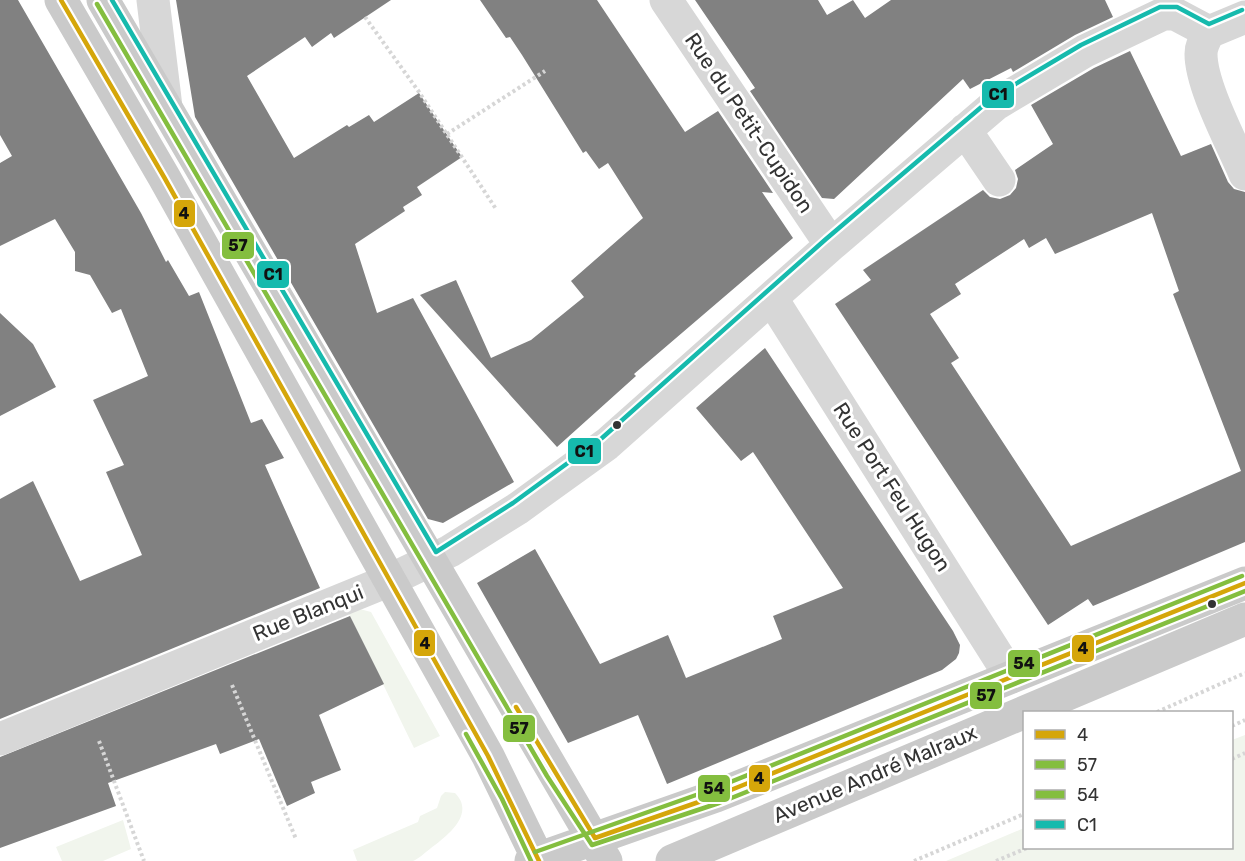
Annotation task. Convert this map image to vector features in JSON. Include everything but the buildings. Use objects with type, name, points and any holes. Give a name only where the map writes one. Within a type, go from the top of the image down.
[{"type":"main road","points":[[61,0],[116,92],[503,784],[536,860]]},
{"type":"main road","points":[[103,0],[600,850]]},
{"type":"main road","name":"Avenue André Malraux","points":[[536,860],[600,850],[716,796],[1245,583]]},
{"type":"main road","name":"Avenue André Malraux","points":[[1027,711],[1245,619]]},
{"type":"main road","name":"Avenue André Malraux","points":[[672,861],[1023,713]]},
{"type":"street","points":[[153,0],[166,107]]},
{"type":"street","name":"Rue du Petit-Cupidon","points":[[666,0],[831,245]]},
{"type":"street","name":"Rue Blanqui","points":[[0,739],[433,562],[517,509],[607,444],[831,245],[996,105],[1159,7]]},
{"type":"street","points":[[1159,7],[1209,32]]},
{"type":"street","points":[[1245,17],[1209,32],[1202,44],[1201,55],[1207,83],[1245,174]]},
{"type":"street","points":[[965,130],[999,180]]},
{"type":"street","name":"Rue Port Feu Hugon","points":[[772,299],[1011,677]]},
{"type":"path","points":[[365,17],[496,209]]},
{"type":"path","points":[[447,135],[545,71]]},
{"type":"path","points":[[218,649],[296,839]]},
{"type":"path","points":[[1159,711],[1245,674]]},
{"type":"path","points":[[86,705],[144,861]]},
{"type":"path","points":[[914,861],[1023,814]]},
{"type":"path","points":[[996,861],[1025,849]]},
{"type":"shaded area","points":[[356,608],[371,612],[440,736],[414,748],[348,612]]},
{"type":"shaded area","points":[[1245,735],[1245,861],[946,861],[1023,828],[1023,849],[1233,849],[1233,740]]},
{"type":"shaded area","points":[[445,792],[455,793],[461,801],[461,816],[451,831],[422,856],[413,861],[357,861],[353,850],[418,822],[420,816],[437,808]]},
{"type":"shaded area","points":[[123,820],[131,849],[103,861],[62,861],[56,847]]},
{"type":"transit line","name":"4","points":[[61,0],[164,177],[488,756],[539,861]]},
{"type":"transit line","name":"C1","points":[[112,0],[436,552],[513,503],[602,438],[826,239],[992,98],[1081,45],[1160,7],[1177,7],[1209,24],[1242,10]]},
{"type":"transit line","name":"57","points":[[97,4],[547,776],[592,845],[719,803],[1245,591]]},
{"type":"transit line","name":"54","points":[[535,852],[713,789],[1242,576]]},
{"type":"transit line","name":"4","points":[[595,838],[716,796],[1245,583]]},
{"type":"transit line","name":"4","points":[[516,707],[595,838]]},
{"type":"transit line","name":"57","points":[[466,734],[502,799],[531,861]]}]
